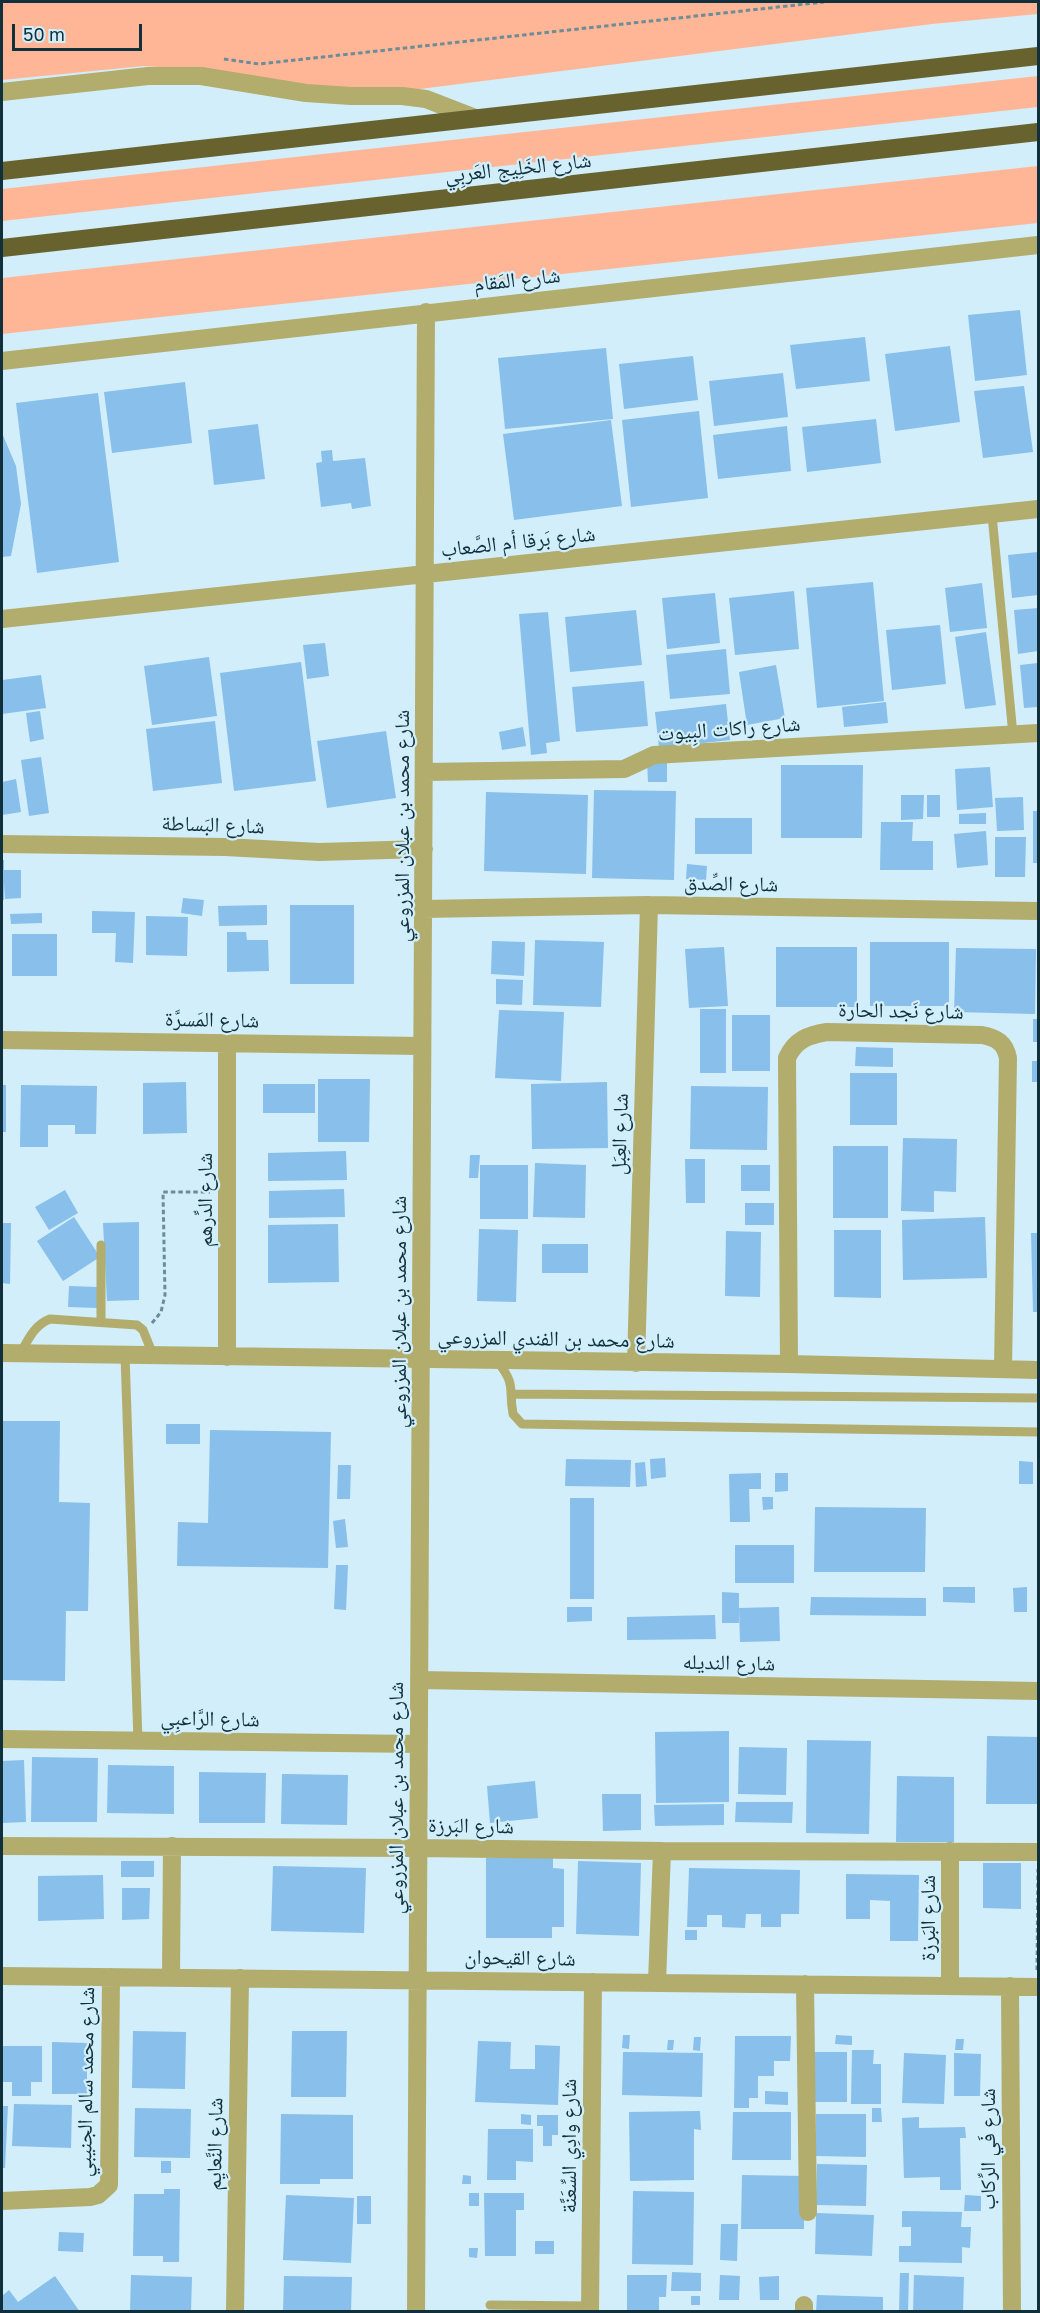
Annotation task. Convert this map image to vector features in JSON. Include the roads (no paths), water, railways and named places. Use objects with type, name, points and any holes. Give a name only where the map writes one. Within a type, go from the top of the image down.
[{"type":"highway","points":[[2,171],[1038,56]]},
{"type":"highway","name":"شارع الخَلِيج العَربِي","points":[[2,248],[1038,132]]},
{"type":"street","points":[[2,92],[148,76],[192,75],[306,93],[426,99],[475,118]]},
{"type":"street","name":"شارع المَقام","points":[[2,361],[1038,245]]},
{"type":"street","name":"شارع محمد بن عبلان المزروعي","points":[[416,2312],[426,312]]},
{"type":"street","name":"شارع بَرقا أم الصَّعاب","points":[[2,619],[1038,509]]},
{"type":"street","name":"شارع راكات البِيوت","points":[[425,772],[624,769],[654,755],[1038,733]]},
{"type":"street","name":"شارع البَساطة","points":[[2,844],[225,847],[319,852],[424,849]]},
{"type":"street","name":"شارع الصِّدق","points":[[423,909],[649,905],[1038,911]]},
{"type":"street","name":"شارع العِبَل","points":[[636,1364],[649,905]]},
{"type":"street","name":"شارع نَجد الحارة","points":[[789,1364],[787,1058],[791,1048],[811,1034],[827,1032],[982,1035],[996,1038],[1002,1043],[1008,1059],[1003,1369]]},
{"type":"street","name":"شارع المَسرَّة","points":[[2,1040],[422,1046]]},
{"type":"street","name":"شارع الدِّرهم","points":[[227,1043],[227,1357]]},
{"type":"street","name":"شارع محمد بن الفندي المزروعي","points":[[11,1353],[636,1364],[789,1364],[1038,1370]]},
{"type":"street","name":"شارع النديله","points":[[419,1680],[1038,1691]]},
{"type":"street","name":"شارع الرَّاعبِي","points":[[2,1739],[419,1744]]},
{"type":"street","name":"شارع البَرزة","points":[[2,1846],[1038,1852]]},
{"type":"street","points":[[171,1977],[172,1846]]},
{"type":"street","points":[[657,1983],[662,1851]]},
{"type":"street","name":"شارع البَرزة","points":[[950,1851],[950,1986]]},
{"type":"street","name":"شارع القيحوان","points":[[2,1976],[1038,1987]]},
{"type":"street","name":"شارع محمد سالم الجنيبي","points":[[2,2201],[90,2197],[98,2195],[109,2185],[111,1977]]},
{"type":"street","name":"شارع النَّعايِم","points":[[236,2312],[240,1978]]},
{"type":"street","name":"شارع وادِي السِّعَنَّة","points":[[591,2308],[593,1982]]},
{"type":"street","points":[[805,1984],[808,2212]]},
{"type":"street","name":"شارع فَي الرِّكاب","points":[[1010,1986],[1012,2312]]},
{"type":"lane","points":[[992,515],[1013,735]]},
{"type":"lane","points":[[101,1245],[101,1322]]},
{"type":"lane","points":[[11,1353],[34,1330],[50,1319],[137,1324],[143,1330],[153,1355]]},
{"type":"lane","points":[[125,1355],[138,1741]]},
{"type":"lane","points":[[497,1361],[510,1378],[513,1414],[522,1425],[1038,1432]]},
{"type":"lane","points":[[513,1394],[1038,1398]]},
{"type":"lane","points":[[490,2305],[591,2308]]}]
